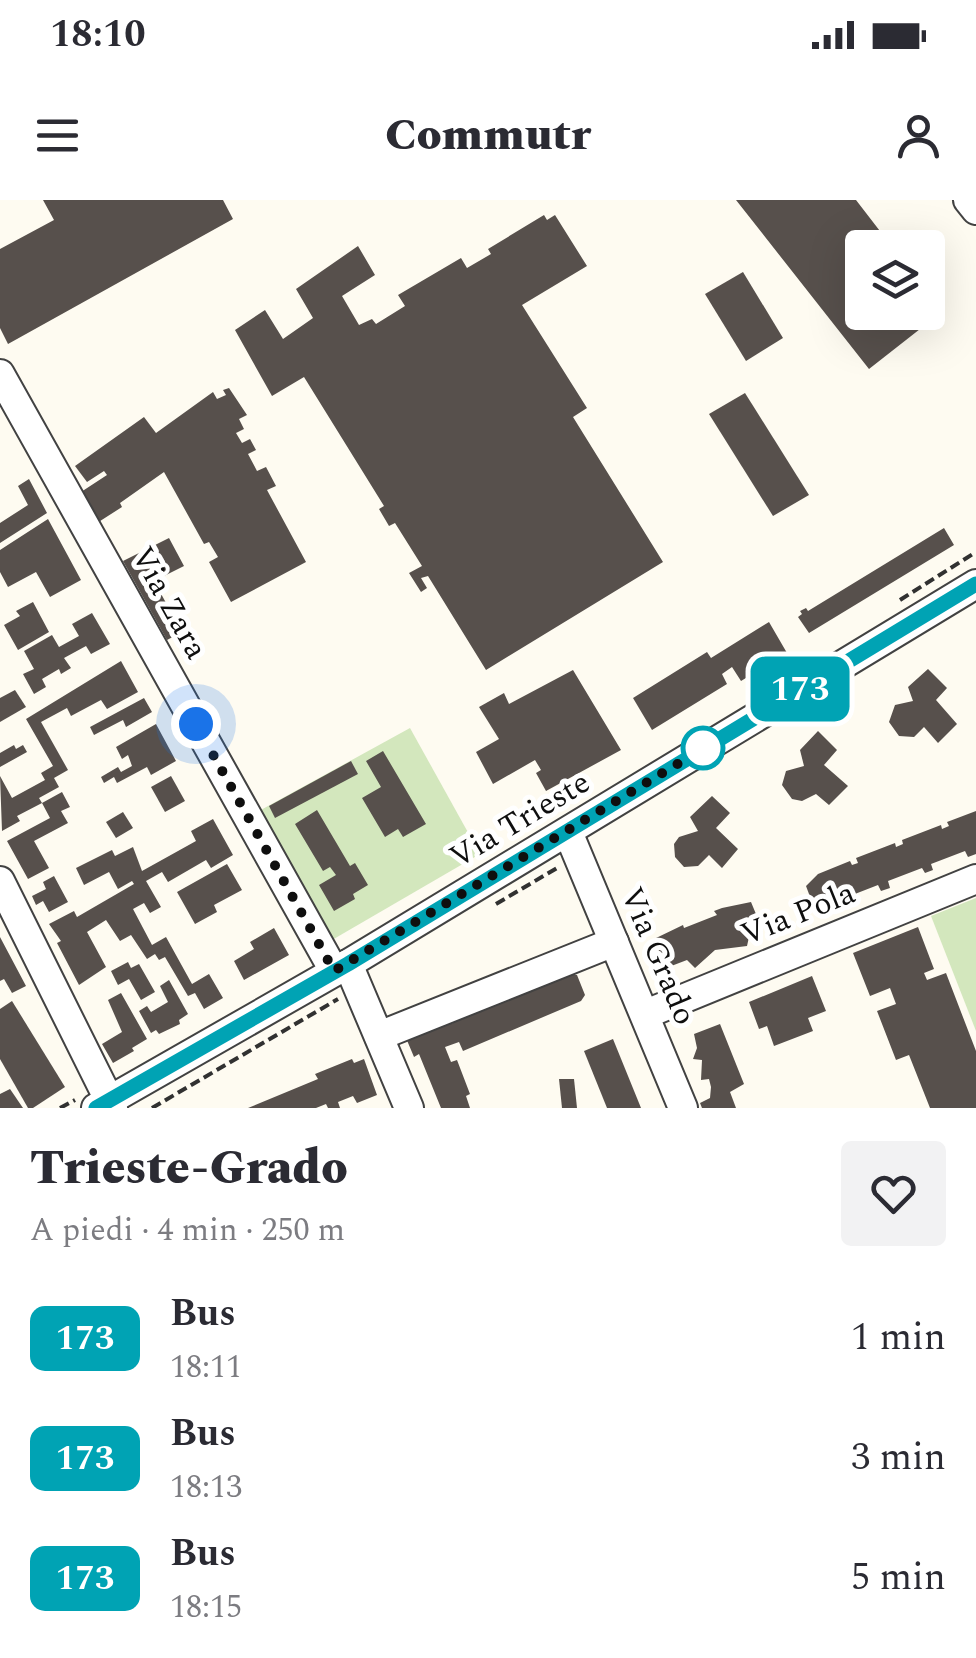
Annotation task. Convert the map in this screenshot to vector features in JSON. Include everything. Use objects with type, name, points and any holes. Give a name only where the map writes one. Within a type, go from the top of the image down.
[{"type":"street","points":[[968,200],[976,210]]},
{"type":"street","name":"Via Zara","points":[[0,374],[341,968],[378,1036],[409,1108]]},
{"type":"street","name":"Via Trieste","points":[[107,1106],[568,832],[963,604],[976,584]]},
{"type":"street","name":"Via Grado","points":[[568,832],[682,1108]]},
{"type":"street","name":"Via Pola","points":[[646,1014],[976,878]]},
{"type":"street","points":[[0,880],[107,1106]]},
{"type":"street","points":[[378,1036],[614,942]]},
{"type":"green space","points":[[410,728],[480,854],[332,940],[259,811]]},
{"type":"green space","points":[[976,898],[976,1031],[931,916]]},
{"type":"building","points":[[43,200],[223,200],[233,219],[8,344],[0,328],[0,249],[54,220]]},
{"type":"building","points":[[736,200],[856,200],[879,230],[845,230],[845,330],[919,330],[869,369]]},
{"type":"building","points":[[544,215],[547,220],[555,215],[587,266],[522,305],[587,408],[573,417],[663,562],[486,670],[428,576],[421,578],[427,588],[421,592],[409,573],[422,566],[395,523],[389,526],[379,509],[384,506],[304,377],[272,396],[235,330],[265,310],[283,339],[313,318],[296,289],[358,246],[375,275],[342,296],[359,325],[372,319],[376,324],[405,306],[398,295],[461,258],[467,268],[491,254],[488,249]]},
{"type":"building","points":[[743,272],[783,338],[746,361],[705,294]]},
{"type":"building","points":[[229,388],[247,415],[239,419],[244,429],[236,433],[242,443],[250,439],[256,450],[248,454],[257,471],[266,467],[276,486],[267,490],[306,562],[231,602],[209,562],[218,557],[209,542],[204,544],[164,472],[97,523],[81,492],[107,475],[104,471],[87,482],[75,466],[144,417],[156,433],[213,392],[217,399],[226,395],[223,390]]},
{"type":"building","points":[[745,393],[809,495],[773,516],[709,414]]},
{"type":"building","points":[[29,479],[47,513],[0,543],[0,523],[28,505],[18,486]]},
{"type":"building","points":[[48,519],[81,580],[50,597],[36,572],[8,587],[0,572],[0,550]]},
{"type":"building","points":[[944,528],[954,545],[809,633],[798,617],[800,611],[808,611]]},
{"type":"building","points":[[169,538],[184,566],[154,581],[182,632],[167,640],[123,561]]},
{"type":"building","points":[[33,602],[49,632],[18,650],[4,625],[20,616],[16,611]]},
{"type":"building","points":[[92,613],[110,644],[91,654],[86,646],[64,658],[71,668],[61,674],[59,669],[42,679],[46,687],[34,694],[23,674],[34,669],[24,651],[52,635],[59,647],[79,636],[72,624]]},
{"type":"building","points":[[769,622],[787,653],[741,681],[732,667],[722,674],[727,684],[652,730],[633,698],[707,652],[711,658]]},
{"type":"building","points":[[121,661],[138,692],[107,709],[101,700],[71,716],[67,708],[41,722],[68,770],[54,778],[59,787],[39,798],[42,803],[17,816],[20,821],[2,831],[0,776],[12,798],[45,780],[41,773],[53,766],[26,719]]},
{"type":"building","points":[[928,669],[947,688],[936,700],[957,724],[938,743],[924,727],[914,737],[899,736],[889,722],[895,705],[913,701],[908,687]]},
{"type":"building","points":[[573,670],[621,750],[546,791],[536,773],[541,770],[535,760],[493,784],[476,752],[499,739],[479,707],[504,693],[509,704]]},
{"type":"building","points":[[15,690],[26,707],[0,722],[0,698]]},
{"type":"building","points":[[144,698],[152,712],[126,727],[123,720],[94,735],[90,727]]},
{"type":"building","points":[[156,724],[176,761],[151,775],[147,767],[117,783],[114,777],[104,783],[101,777],[118,767],[121,772],[132,766],[128,755],[122,759],[116,747]]},
{"type":"building","points":[[818,731],[837,750],[824,765],[848,786],[829,805],[816,794],[802,801],[792,799],[782,785],[786,771],[804,766],[800,750]]},
{"type":"building","points":[[14,745],[16,749],[23,745],[27,752],[0,767],[0,753]]},
{"type":"building","points":[[383,751],[426,824],[403,837],[398,829],[385,837],[362,798],[381,787],[366,761]]},
{"type":"building","points":[[351,761],[358,774],[275,818],[269,806]]},
{"type":"building","points":[[171,776],[185,801],[165,812],[151,787]]},
{"type":"building","points":[[62,792],[70,807],[61,811],[68,823],[34,841],[49,868],[28,879],[7,841],[50,818],[42,803]]},
{"type":"building","points":[[712,796],[730,813],[716,828],[738,849],[722,868],[709,855],[698,866],[684,867],[675,857],[674,844],[679,837],[698,831],[690,817]]},
{"type":"building","points":[[317,810],[350,866],[355,863],[368,885],[353,894],[355,899],[334,911],[319,885],[336,875],[330,867],[323,871],[295,824]]},
{"type":"building","points":[[976,811],[976,854],[968,857],[965,851],[931,864],[933,870],[925,873],[922,868],[888,881],[890,888],[881,891],[878,885],[842,899],[845,906],[834,910],[832,904],[815,910],[806,886],[818,874],[850,861],[852,865],[858,863],[856,858],[895,843],[896,847],[903,844],[902,840],[941,825],[942,829],[949,826],[947,822]]},
{"type":"building","points":[[123,812],[133,828],[116,838],[106,822]]},
{"type":"building","points":[[213,819],[233,855],[211,868],[206,860],[168,882],[162,872],[146,881],[161,907],[150,913],[144,903],[133,909],[152,945],[166,937],[192,984],[209,974],[223,998],[204,1009],[195,993],[188,996],[165,957],[159,960],[155,954],[147,959],[131,935],[120,941],[106,920],[87,932],[106,967],[79,985],[57,943],[61,941],[49,924],[74,911],[77,917],[134,884],[132,881],[118,889],[109,872],[84,885],[76,868],[112,850],[115,856],[133,847],[142,871],[196,841],[191,831]]},
{"type":"building","points":[[227,864],[242,890],[214,905],[217,912],[195,924],[177,892]]},
{"type":"building","points":[[54,876],[68,902],[49,912],[43,901],[36,905],[32,896],[46,889],[43,882]]},
{"type":"building","points":[[751,902],[763,931],[749,937],[747,946],[715,950],[695,968],[687,960],[666,968],[654,939],[717,915],[714,911]]},
{"type":"building","points":[[918,927],[934,969],[924,973],[927,980],[946,973],[976,1051],[976,1108],[930,1108],[909,1055],[896,1060],[877,1011],[896,1004],[890,988],[870,996],[853,953]]},
{"type":"building","points":[[274,928],[289,955],[244,980],[234,961],[254,949],[250,942]]},
{"type":"building","points":[[0,937],[26,986],[12,993],[4,979],[0,981]]},
{"type":"building","points":[[128,962],[131,968],[139,964],[155,992],[141,1000],[129,979],[118,985],[111,971]]},
{"type":"building","points":[[566,973],[577,975],[585,995],[581,1001],[463,1051],[459,1042],[445,1047],[451,1062],[457,1060],[470,1094],[466,1096],[470,1108],[441,1108],[419,1054],[414,1057],[406,1038],[453,1023],[452,1019]]},
{"type":"building","points":[[812,976],[826,1011],[808,1018],[813,1031],[774,1046],[767,1026],[759,1029],[749,1002]]},
{"type":"building","points":[[169,980],[188,1014],[179,1020],[180,1024],[159,1034],[156,1030],[151,1033],[139,1011],[147,1006],[151,1012],[168,1002],[160,986]]},
{"type":"building","points":[[121,993],[147,1039],[113,1063],[102,1044],[122,1032],[108,1000]]},
{"type":"building","points":[[12,1001],[65,1087],[33,1108],[28,1108],[0,1059],[0,1009]]},
{"type":"building","points":[[720,1024],[744,1084],[730,1092],[736,1108],[702,1108],[700,1103],[710,1098],[711,1087],[709,1079],[701,1080],[702,1060],[693,1059],[697,1048],[694,1034]]},
{"type":"building","points":[[613,1039],[641,1108],[607,1108],[584,1051]]},
{"type":"building","points":[[352,1059],[354,1063],[364,1059],[377,1095],[357,1103],[353,1096],[338,1102],[340,1108],[328,1108],[326,1104],[316,1108],[248,1108],[318,1079],[315,1074]]},
{"type":"building","points":[[559,1079],[574,1079],[577,1108],[562,1108]]},
{"type":"building","points":[[10,1089],[23,1108],[0,1108],[0,1094]]},
{"type":"bus line","name":"173","points":[[96,1108],[348,964],[976,584]]},
{"type":"route","points":[[196,724],[334,971],[714,742],[703,748]]}]
